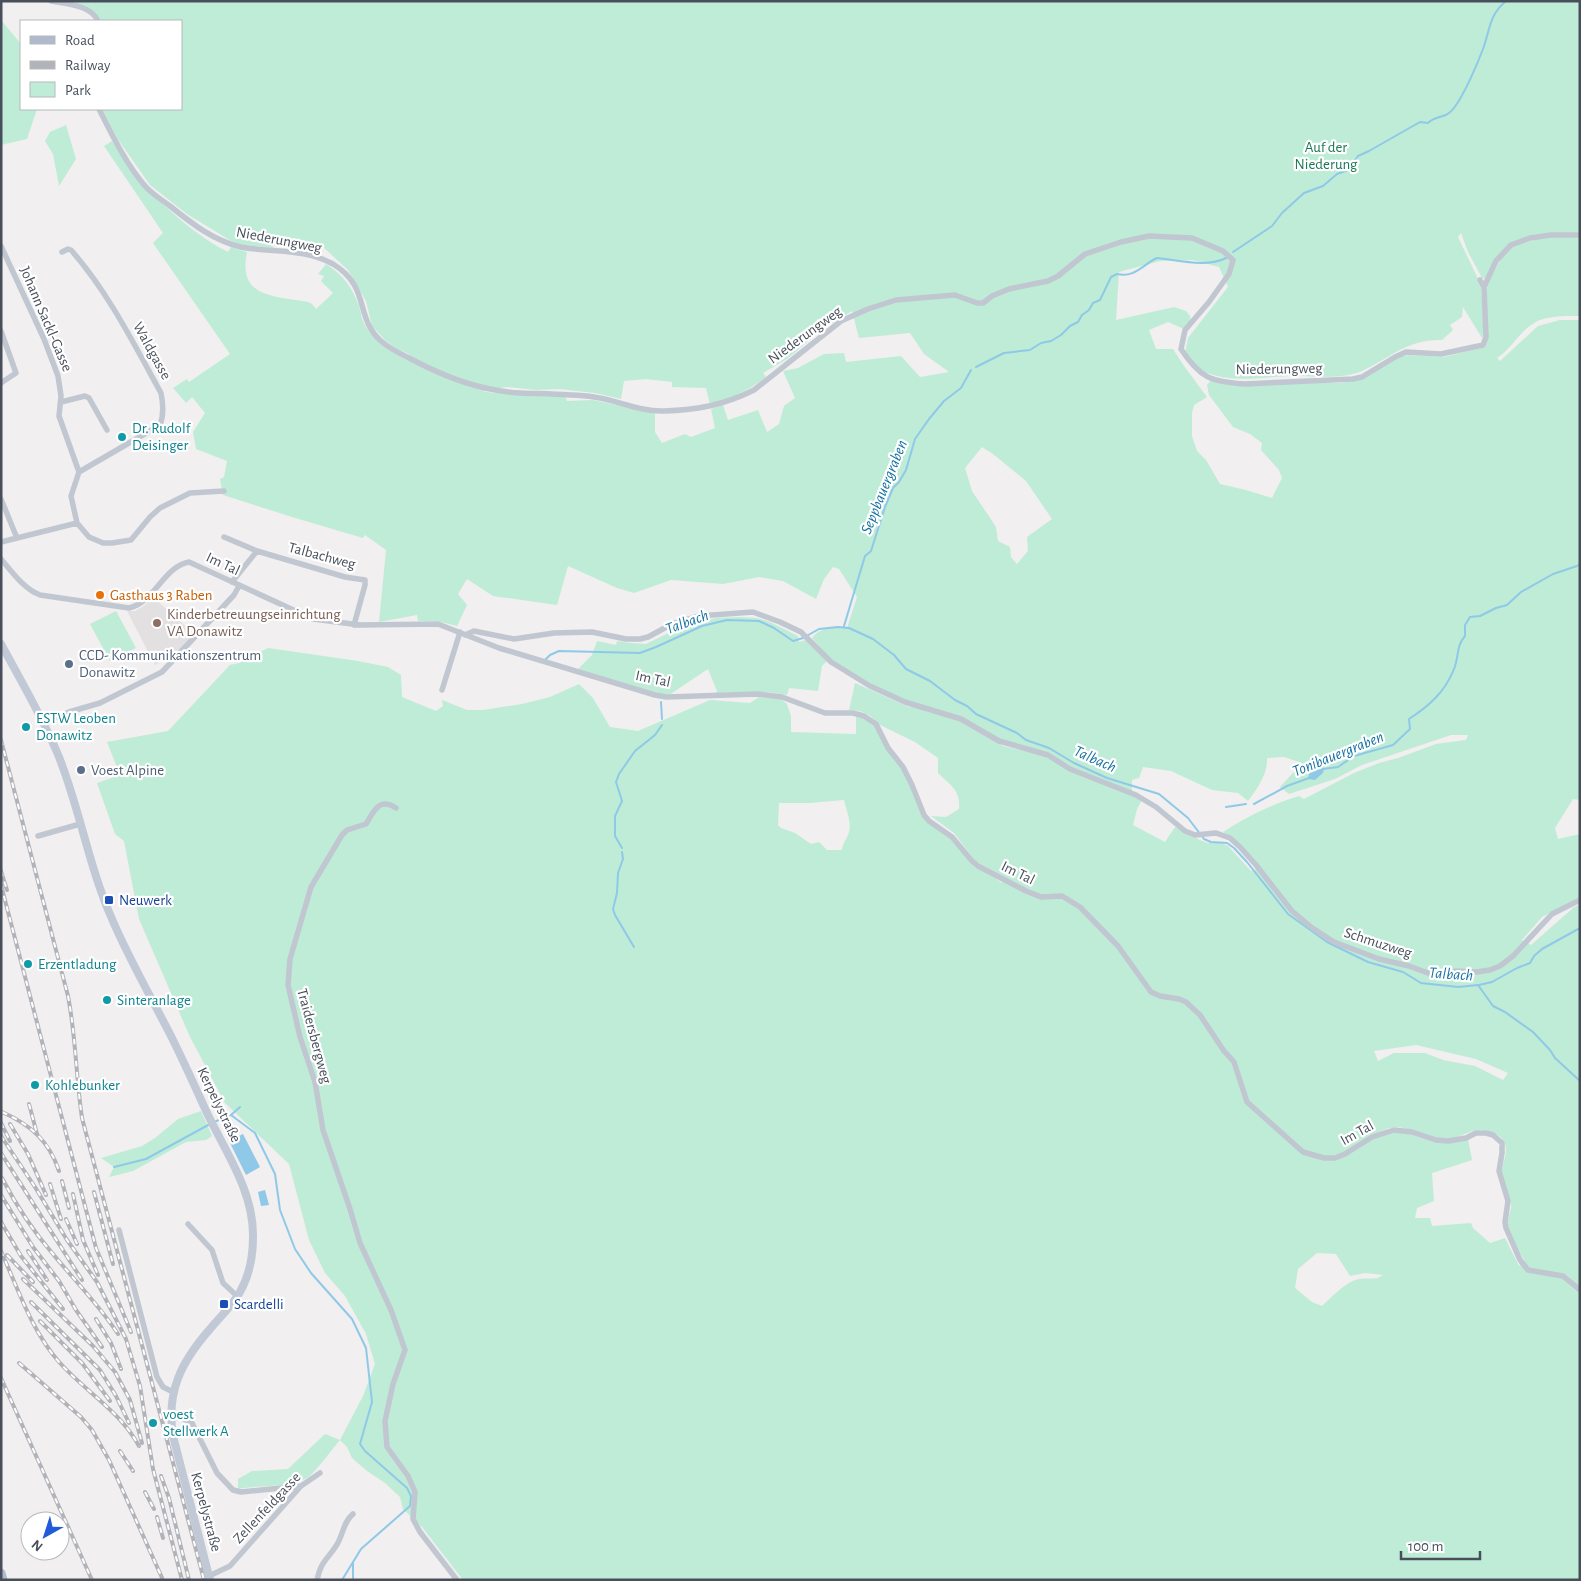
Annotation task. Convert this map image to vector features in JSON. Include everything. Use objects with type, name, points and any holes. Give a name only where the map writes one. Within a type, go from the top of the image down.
[{"type":"main road","name":"Kerpelystraße","points":[[1,644],[59,757],[112,919],[192,1080],[249,1202],[253,1223],[253,1248],[247,1275],[237,1296],[191,1352],[178,1376],[173,1392],[172,1435],[209,1578]]},
{"type":"main road","points":[[1,1573],[3,1580]]},
{"type":"street","points":[[52,1],[87,10],[94,13],[98,20]]},
{"type":"street","name":"Niederungweg","points":[[100,110],[115,141],[139,178],[151,192],[204,231],[223,242],[242,247],[300,253],[322,259],[346,273],[355,284],[361,299],[367,325],[382,342],[395,352],[436,372],[461,381],[498,390],[518,393],[559,393],[596,397],[652,411],[704,408],[739,397],[754,390],[841,322],[868,309],[896,300],[954,295],[977,303],[983,303],[992,296],[1009,289],[1048,281],[1058,276],[1085,254],[1120,242],[1149,236],[1192,238],[1223,251],[1234,260],[1229,274],[1185,330],[1181,349],[1190,363],[1205,376],[1229,383],[1245,384],[1353,379],[1362,377],[1406,352],[1440,354],[1480,347],[1485,343],[1486,337],[1484,287],[1496,261],[1511,244],[1530,238],[1551,235],[1580,235]]},
{"type":"street","name":"Johann Sackl-Gasse","points":[[1,246],[53,361],[61,386],[59,416],[61,426],[79,472]]},
{"type":"street","name":"Waldgasse","points":[[62,252],[68,249],[71,250],[86,267],[126,329],[161,393],[163,402],[160,425],[79,472]]},
{"type":"street","name":"Niederungweg","points":[[1480,280],[1484,287]]},
{"type":"street","points":[[1,331],[16,373],[1,383]]},
{"type":"street","points":[[61,402],[85,396],[89,398],[107,430]]},
{"type":"street","points":[[79,472],[71,496],[77,523],[89,538],[103,543],[131,540],[160,508],[190,493],[224,491]]},
{"type":"street","points":[[1,498],[17,538]]},
{"type":"street","points":[[1,542],[77,523]]},
{"type":"street","name":"Talbachweg","points":[[224,537],[256,551],[345,577],[364,580],[365,585],[354,625]]},
{"type":"street","points":[[232,582],[256,551]]},
{"type":"street","name":"Im Tal","points":[[1,559],[27,588],[40,595],[129,608],[138,606],[174,570],[182,564],[190,562],[313,620],[354,625],[438,624],[557,666],[655,695],[699,697],[758,694],[782,697],[826,712],[853,713],[864,716],[876,724],[888,748],[903,767],[921,809],[929,821],[952,837],[978,866],[1041,897],[1062,896],[1070,900],[1118,946],[1151,992],[1160,996],[1179,999],[1193,1007],[1234,1062],[1247,1102],[1303,1152],[1315,1156],[1335,1158],[1372,1137],[1394,1130],[1412,1132],[1436,1140],[1448,1141],[1466,1138],[1476,1133],[1493,1135],[1502,1143],[1499,1171],[1508,1201],[1505,1222],[1520,1260],[1528,1270],[1563,1276],[1580,1290]]},
{"type":"street","points":[[43,723],[69,712],[100,703],[162,672],[234,595],[239,586]]},
{"type":"street","name":"Im Tal","points":[[462,634],[474,631],[514,639],[554,633],[592,632],[626,639],[640,639],[648,637],[672,624],[699,616],[753,612],[801,632],[832,662],[870,686],[905,702],[961,719],[999,741],[1048,755],[1070,769],[1136,795],[1156,807],[1184,830],[1195,835],[1216,833]]},
{"type":"street","points":[[442,690],[462,634]]},
{"type":"street","name":"Traidersbergweg","points":[[396,808],[388,803],[381,804],[366,824],[347,830],[327,860],[311,887],[290,959],[288,985],[300,1037],[315,1082],[323,1130],[360,1243],[391,1310],[405,1350],[393,1384],[385,1422],[388,1447],[408,1476],[415,1492],[413,1518],[420,1532],[457,1580]]},
{"type":"street","points":[[38,836],[80,824]]},
{"type":"street","name":"Schmuzweg","points":[[1216,833],[1230,838],[1240,847],[1292,910],[1311,927],[1334,942],[1379,959],[1409,966],[1436,976],[1456,971],[1477,972],[1490,970],[1500,966],[1514,956],[1552,914],[1580,900]]},
{"type":"street","points":[[188,1224],[212,1250],[223,1283],[237,1296]]},
{"type":"street","points":[[120,1230],[157,1378],[164,1387],[173,1392]]},
{"type":"street","points":[[171,1418],[182,1418],[192,1423],[217,1473],[233,1490],[241,1492],[301,1486]]},
{"type":"street","name":"Zellenfeldgasse","points":[[209,1578],[230,1566],[301,1486],[320,1473]]},
{"type":"street","points":[[317,1580],[323,1561],[337,1545],[346,1523],[353,1514]]},
{"type":"shaded area","name":"Kinderbetreuungseinrichtung VA Donawitz","points":[[153,597],[194,634],[182,648],[155,665],[127,611],[135,611],[144,606]]},
{"type":"green space","name":"Auf der Niederung","points":[[51,1],[1580,1],[1580,316],[1554,317],[1536,322],[1526,329],[1497,358],[1500,361],[1538,326],[1560,320],[1580,320],[1580,800],[1573,799],[1555,828],[1558,839],[1580,834],[1580,897],[1542,917],[1522,940],[1531,945],[1580,904],[1580,1580],[463,1580],[422,1527],[403,1509],[400,1497],[352,1458],[347,1447],[340,1440],[363,1396],[375,1364],[366,1334],[345,1296],[325,1273],[309,1240],[289,1164],[225,1103],[190,1037],[139,919],[124,841],[115,834],[97,783],[120,775],[107,742],[168,731],[230,665],[239,663],[268,648],[388,667],[401,675],[402,697],[436,711],[443,706],[442,700],[467,710],[483,710],[522,704],[550,697],[579,684],[593,698],[610,727],[638,731],[710,700],[750,703],[759,697],[781,699],[787,704],[791,716],[791,732],[856,734],[856,717],[864,718],[873,724],[905,773],[920,812],[925,819],[948,836],[961,852],[1002,883],[1002,876],[975,861],[954,833],[931,816],[946,817],[959,809],[956,792],[938,773],[938,758],[915,742],[878,724],[866,713],[849,710],[855,683],[909,707],[911,706],[965,723],[1003,746],[1042,755],[1142,800],[1137,809],[1133,825],[1165,842],[1175,827],[1202,841],[1208,843],[1218,842],[1228,846],[1251,871],[1260,868],[1223,832],[1251,816],[1288,799],[1299,796],[1304,799],[1354,773],[1379,763],[1436,744],[1466,740],[1468,735],[1451,735],[1362,765],[1335,779],[1289,794],[1280,787],[1302,763],[1284,757],[1267,758],[1264,775],[1248,801],[1238,793],[1212,790],[1171,771],[1143,767],[1139,778],[1132,780],[1132,791],[1071,767],[1058,759],[1002,741],[977,725],[893,695],[857,676],[829,658],[812,638],[819,631],[832,628],[847,628],[857,597],[839,569],[833,567],[824,579],[816,599],[783,581],[759,577],[723,584],[671,580],[634,593],[617,588],[568,566],[557,605],[493,596],[467,579],[458,594],[467,605],[457,626],[437,621],[418,621],[417,615],[379,622],[386,550],[365,535],[363,538],[223,495],[220,479],[224,477],[227,461],[196,449],[193,432],[205,413],[192,397],[186,403],[173,388],[187,379],[189,382],[230,354],[153,243],[163,233],[104,146],[112,141],[136,174],[163,204],[210,242],[228,252],[231,247],[247,252],[245,265],[247,275],[250,283],[256,289],[273,296],[309,302],[316,309],[333,293],[321,281],[324,276],[318,274],[326,264],[342,277],[350,287],[366,328],[371,334],[406,360],[409,354],[397,349],[386,341],[372,326],[366,301],[348,270],[321,245],[282,236],[272,248],[236,244],[187,214],[150,185],[117,138],[103,110],[182,110],[182,20],[99,20],[93,13]],"holes":[[[1461,233],[1468,252],[1482,278],[1485,279],[1494,262],[1523,238],[1536,234],[1544,237],[1514,246],[1503,256],[1493,273],[1487,286],[1487,341],[1485,347],[1444,357],[1409,355],[1398,357],[1357,380],[1341,383],[1211,380],[1207,385],[1209,395],[1233,427],[1250,434],[1262,443],[1261,450],[1279,470],[1282,478],[1272,498],[1220,484],[1206,460],[1197,451],[1192,436],[1192,413],[1194,405],[1207,397],[1173,349],[1156,349],[1149,330],[1168,322],[1184,329],[1191,321],[1186,311],[1174,307],[1116,320],[1119,272],[1160,261],[1193,260],[1219,267],[1228,287],[1188,338],[1185,353],[1199,369],[1212,375],[1247,379],[1296,376],[1322,377],[1356,373],[1419,342],[1442,340],[1453,330],[1450,325],[1462,317],[1463,307],[1482,338],[1484,334],[1481,285],[1458,237]],[[852,311],[859,338],[910,333],[924,354],[949,372],[920,377],[901,356],[846,362],[844,353],[824,354],[798,368],[783,371],[795,398],[784,406],[779,424],[767,432],[758,410],[728,420],[723,405],[711,409],[715,428],[691,437],[685,434],[662,443],[655,432],[655,413],[593,400],[567,401],[565,396],[482,391],[507,387],[536,390],[559,389],[595,393],[621,399],[624,381],[646,379],[672,382],[672,387],[706,388],[710,405],[732,397],[753,386],[766,377],[763,373],[787,359],[820,331]],[[982,447],[1026,481],[1052,519],[1027,537],[1028,551],[1017,564],[1011,557],[1010,547],[998,541],[996,527],[972,491],[965,468]],[[844,800],[850,828],[842,850],[827,850],[819,842],[811,844],[795,833],[778,825],[779,803]],[[1416,1045],[1476,1059],[1508,1073],[1503,1080],[1475,1066],[1443,1060],[1425,1053],[1394,1053],[1378,1061],[1374,1051]],[[1399,1127],[1435,1138],[1447,1139],[1424,1139],[1411,1134],[1390,1132],[1369,1136],[1389,1128]],[[1484,1130],[1497,1134],[1504,1141],[1506,1147],[1502,1174],[1511,1203],[1508,1219],[1509,1232],[1524,1260],[1519,1266],[1505,1238],[1490,1243],[1473,1228],[1471,1223],[1432,1226],[1430,1218],[1415,1218],[1417,1208],[1434,1201],[1432,1173],[1472,1160],[1468,1139],[1452,1139]],[[1317,1253],[1336,1254],[1350,1276],[1365,1273],[1383,1275],[1375,1278],[1359,1279],[1349,1283],[1322,1306],[1312,1302],[1295,1288],[1298,1269]]]},
{"type":"green space","points":[[1,20],[20,43],[20,110],[37,110],[27,139],[1,145]]},
{"type":"green space","points":[[66,125],[76,159],[59,186],[53,154],[45,141],[50,132]]},
{"type":"green space","points":[[116,611],[136,648],[110,661],[90,624]]},
{"type":"green space","points":[[716,618],[757,618],[770,622],[798,636],[799,642],[806,640],[827,661],[822,666],[818,691],[789,688],[787,695],[768,692],[727,692],[715,694],[717,691],[708,669],[669,695],[577,670],[592,655],[597,641],[616,645],[617,641],[646,644],[685,625]]},
{"type":"green space","points":[[201,1111],[212,1136],[206,1140],[186,1142],[133,1171],[109,1177],[114,1167],[101,1158],[142,1146],[178,1119]]},
{"type":"green space","points":[[325,1434],[340,1440],[307,1478],[282,1485],[238,1489],[238,1479],[252,1471],[288,1469]]},
{"type":"water","points":[[1316,765],[1322,766],[1324,769],[1323,773],[1315,780],[1308,779],[1310,769]]},
{"type":"water","points":[[243,1134],[260,1167],[246,1175],[229,1141]]},
{"type":"water","points":[[265,1190],[269,1205],[261,1206],[258,1192]]},
{"type":"waterway","name":"Seppbauergraben","points":[[1233,252],[1272,226],[1282,213],[1304,193],[1323,186],[1337,174],[1348,170],[1358,156],[1420,122],[1428,123],[1451,111],[1462,96],[1474,71],[1493,17],[1500,6],[1506,1]]},
{"type":"waterway","name":"Seppbauergraben","points":[[976,367],[1004,353],[1030,350],[1041,343],[1051,341],[1061,335],[1070,326],[1078,322],[1093,303],[1100,300],[1111,277],[1117,274],[1134,273],[1157,258],[1201,263],[1226,258]]},
{"type":"waterway","name":"Seppbauergraben","points":[[844,626],[865,556],[871,551],[893,488],[906,470],[915,439],[944,401],[961,388],[971,370]]},
{"type":"waterway","name":"Tonibauergraben","points":[[1323,769],[1338,767],[1354,756],[1393,745],[1410,729],[1409,719],[1436,698],[1446,685],[1456,665],[1460,644],[1465,636],[1465,625],[1470,617],[1480,616],[1507,605],[1521,592],[1553,574],[1580,564]]},
{"type":"waterway","name":"Talbach","points":[[545,660],[550,655],[559,651],[640,653],[702,626],[727,620],[759,621],[774,628],[793,641],[819,629],[849,628],[873,639],[894,655],[906,669],[930,681],[976,714],[1107,778],[1159,794],[1188,818],[1204,839],[1211,842],[1227,843],[1234,848],[1288,914],[1327,942],[1368,962],[1403,972],[1421,983],[1458,987],[1478,985],[1493,1006],[1505,1012],[1533,1032],[1555,1058],[1580,1081]]},
{"type":"waterway","points":[[661,702],[662,719]]},
{"type":"waterway","points":[[622,848],[615,836],[615,816],[622,801],[616,782],[619,774],[635,751],[655,735],[662,725]]},
{"type":"waterway","name":"Tonibauergraben","points":[[1254,804],[1287,786],[1309,778]]},
{"type":"waterway","name":"Tonibauergraben","points":[[1226,807],[1246,804]]},
{"type":"waterway","points":[[622,852],[623,859],[618,873],[617,893],[613,909],[634,947]]},
{"type":"waterway","points":[[1479,985],[1492,982],[1530,963],[1534,956],[1542,949],[1580,928]]},
{"type":"waterway","name":"Talbach","points":[[231,1115],[240,1107]]},
{"type":"waterway","points":[[214,1122],[231,1115],[255,1133],[275,1174],[280,1210],[295,1249],[311,1273],[352,1319],[366,1348],[372,1402],[360,1444],[365,1451],[407,1488],[411,1496],[410,1506],[361,1549],[342,1580]]},
{"type":"waterway","points":[[114,1167],[146,1159],[210,1124]]},
{"type":"waterway","points":[[353,1562],[353,1580]]},
{"type":"railway","points":[[1,740],[68,996],[82,1118],[204,1580]]},
{"type":"railway","points":[[1,871],[7,890]]},
{"type":"railway","points":[[1,885],[96,1248],[131,1332]]},
{"type":"railway","points":[[29,1104],[37,1134]]},
{"type":"railway","points":[[2,1112],[22,1122],[38,1135],[50,1151],[59,1171]]},
{"type":"railway","points":[[1,1123],[10,1141]]},
{"type":"railway","points":[[10,1124],[28,1154],[46,1195]]},
{"type":"railway","points":[[1,1136],[67,1240],[97,1282],[126,1339],[140,1386],[153,1469],[182,1580]]},
{"type":"railway","points":[[1,1153],[82,1280]]},
{"type":"railway","points":[[2,1178],[19,1208],[39,1236],[95,1303],[118,1334]]},
{"type":"railway","points":[[62,1181],[69,1208]]},
{"type":"railway","points":[[50,1184],[61,1219]]},
{"type":"railway","points":[[94,1192],[113,1264]]},
{"type":"railway","points":[[73,1194],[83,1240],[98,1275]]},
{"type":"railway","points":[[1,1195],[33,1247],[59,1281],[76,1310],[102,1347]]},
{"type":"railway","points":[[66,1219],[77,1244]]},
{"type":"railway","points":[[1,1222],[21,1256],[63,1309]]},
{"type":"railway","points":[[1,1251],[26,1310],[50,1351],[70,1374],[122,1422],[139,1446]]},
{"type":"railway","points":[[28,1251],[47,1280]]},
{"type":"railway","points":[[7,1255],[33,1282]]},
{"type":"railway","points":[[23,1279],[93,1346],[115,1372],[130,1400],[142,1443]]},
{"type":"railway","points":[[31,1302],[100,1370],[116,1396],[129,1423]]},
{"type":"railway","points":[[96,1319],[111,1343],[121,1369]]},
{"type":"railway","points":[[40,1321],[82,1363],[110,1401]]},
{"type":"railway","points":[[19,1363],[81,1417],[92,1430],[109,1460],[163,1580]]},
{"type":"railway","points":[[1,1378],[92,1580]]},
{"type":"railway","points":[[120,1451],[133,1471]]},
{"type":"railway","points":[[161,1476],[169,1498],[189,1580]]},
{"type":"railway","points":[[145,1492],[154,1509]]},
{"type":"railway","points":[[157,1517],[163,1538]]},
{"type":"place","name":"Dr. Rudolf Deisinger","points":[[122,437]]},
{"type":"place","name":"Gasthaus 3 Raben","points":[[100,595]]},
{"type":"place","name":"Kinderbetreuungseinrichtung VA Donawitz","points":[[157,623]]},
{"type":"place","name":"CCD- Kommunikationszentrum Donawitz","points":[[69,664]]},
{"type":"place","name":"ESTW Leoben Donawitz","points":[[26,727]]},
{"type":"place","name":"Voest Alpine","points":[[81,770]]},
{"type":"place","name":"Neuwerk","points":[[109,900]]},
{"type":"place","name":"Erzentladung","points":[[28,964]]},
{"type":"place","name":"Sinteranlage","points":[[107,1000]]},
{"type":"place","name":"Kohlebunker","points":[[35,1085]]},
{"type":"place","name":"Scardelli","points":[[224,1304]]},
{"type":"place","name":"voest Stellwerk A","points":[[153,1423]]}]
